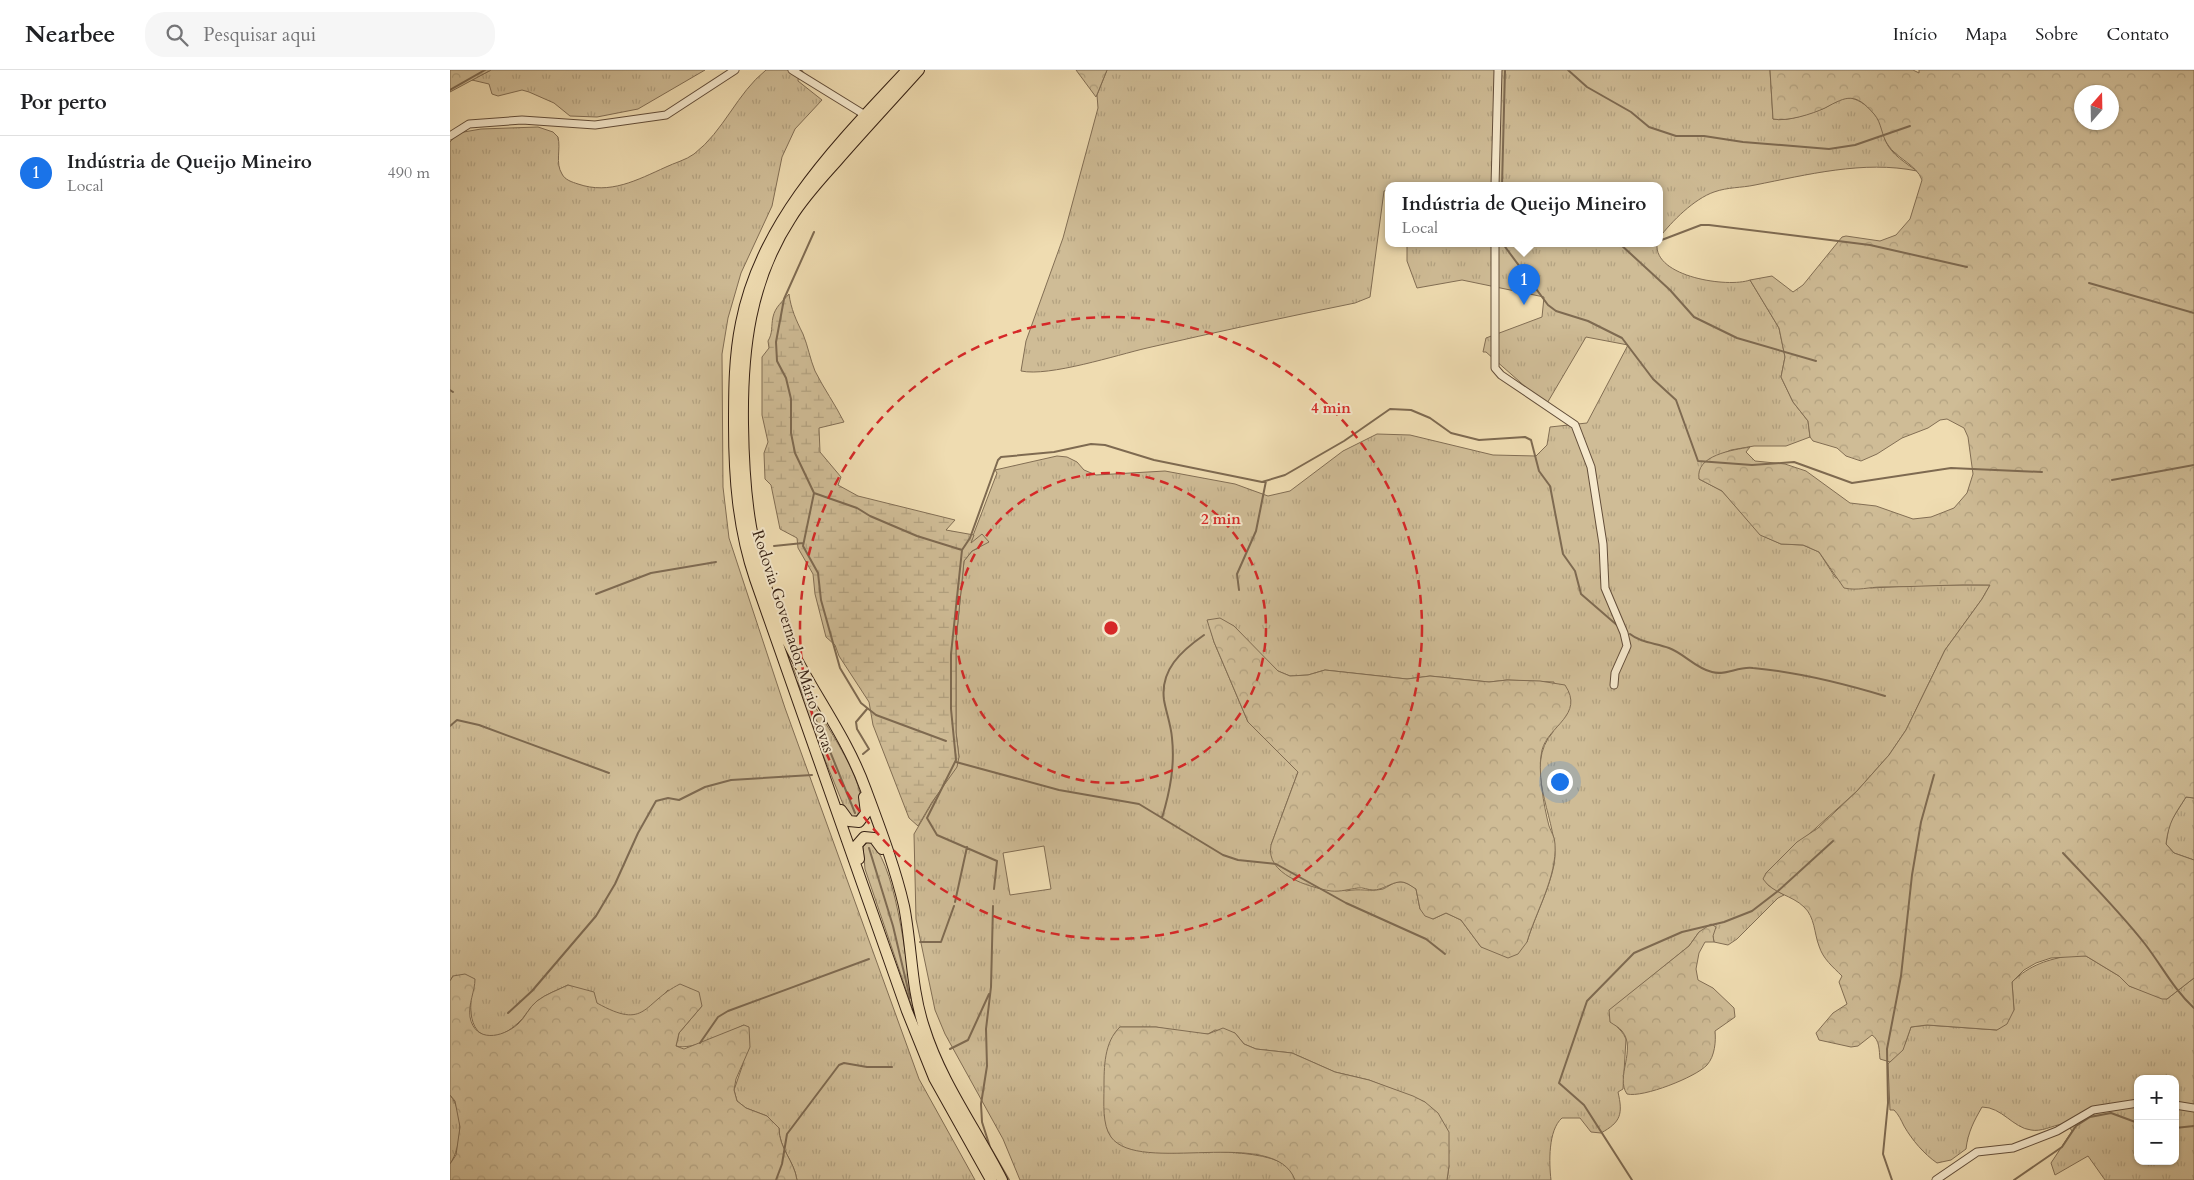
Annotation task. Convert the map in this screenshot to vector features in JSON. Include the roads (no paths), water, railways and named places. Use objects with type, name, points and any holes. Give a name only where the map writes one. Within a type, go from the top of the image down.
[{"type":"highway","name":"Rodovia Governador Mário Covas","points":[[906,70],[865,115],[793,202],[768,244],[746,304],[734,374],[734,455],[743,540],[819,763],[924,1056],[991,1180]]},
{"type":"highway","name":"Rodovia Governador Mário Covas","points":[[919,70],[808,194],[790,220],[765,268],[752,306],[745,346],[742,396],[745,489],[755,554],[780,625],[799,666],[850,751],[879,827],[904,906],[912,975],[925,1030],[944,1077],[1002,1180]]},
{"type":"highway","points":[[819,763],[846,819],[852,823],[859,822],[866,813],[865,803],[850,751]]},
{"type":"highway","points":[[875,918],[857,848],[858,841],[864,837],[874,838],[878,843],[904,906]]},
{"type":"street","points":[[450,136],[469,124],[522,120],[595,125],[666,115],[735,70]]},
{"type":"street","points":[[792,70],[865,115]]},
{"type":"street","points":[[1495,182],[1498,70]]},
{"type":"street","points":[[1494,247],[1495,368],[1500,375],[1574,425],[1591,467],[1603,544],[1605,588],[1624,633],[1627,646],[1614,673],[1614,685]]},
{"type":"street","points":[[1936,1180],[1977,1152],[2013,1148],[2058,1131],[2093,1110],[2134,1104]]},
{"type":"street","points":[[2179,1106],[2194,1108]]},
{"type":"waterway","points":[[450,90],[485,70]]},
{"type":"waterway","points":[[801,70],[804,74]]},
{"type":"waterway","points":[[1502,182],[1505,70]]},
{"type":"waterway","points":[[1568,70],[1587,87],[1631,112],[1649,127],[1676,136],[1704,136],[1743,142],[1829,149],[1855,145],[1910,126]]},
{"type":"waterway","points":[[1663,239],[1701,225],[1709,225],[1870,245],[1967,267]]},
{"type":"waterway","points":[[814,232],[784,299],[776,342],[777,361],[786,378],[791,399],[791,433],[795,453],[814,493],[803,546],[818,573],[821,600],[840,668],[861,703],[876,715],[946,741]]},
{"type":"waterway","points":[[1505,247],[1548,305],[1556,311],[1588,321],[1622,338],[1653,379],[1676,400],[1698,461],[1752,465],[1794,462],[1852,483],[1951,468],[2042,472]]},
{"type":"waterway","points":[[1623,247],[1670,290],[1694,317],[1737,338],[1816,361]]},
{"type":"waterway","points":[[2089,283],[2194,313]]},
{"type":"waterway","points":[[994,889],[997,861],[937,835],[927,818],[956,760],[951,709],[951,654],[962,550],[970,538],[998,460],[1001,457],[1054,452],[1091,444],[1105,445],[1154,460],[1262,482],[1285,475],[1344,441],[1390,409],[1411,410],[1430,418],[1451,433],[1479,440],[1525,437],[1531,440],[1539,471],[1550,486],[1563,554],[1575,571],[1581,594],[1618,626]]},
{"type":"waterway","points":[[2112,480],[2194,465]]},
{"type":"waterway","points":[[1239,590],[1237,574],[1256,531],[1266,481]]},
{"type":"waterway","points":[[814,493],[857,508],[870,516],[917,536],[962,550]]},
{"type":"waterway","points":[[774,546],[803,543]]},
{"type":"waterway","points":[[596,594],[651,573],[716,562]]},
{"type":"waterway","points":[[1630,634],[1675,651],[1700,667],[1712,672],[1722,673],[1742,668],[1787,672],[1885,696]]},
{"type":"waterway","points":[[1162,818],[1173,759],[1171,733],[1164,700],[1165,679],[1180,655],[1204,635]]},
{"type":"waterway","points":[[797,682],[825,739],[855,813]]},
{"type":"waterway","points":[[863,754],[869,749],[857,729],[856,722],[867,709]]},
{"type":"waterway","points":[[450,726],[457,720],[479,725],[609,773]]},
{"type":"waterway","points":[[956,762],[1059,790],[1139,804],[1223,855],[1238,860],[1276,864],[1346,903],[1426,939],[1445,954]]},
{"type":"waterway","points":[[508,1013],[532,991],[596,916],[615,884],[638,833],[656,801],[668,798],[679,800],[705,787],[731,780],[812,775]]},
{"type":"waterway","points":[[1892,1180],[1883,1154],[1888,1103],[1887,1049],[1901,976],[1912,875],[1921,822],[1934,775]]},
{"type":"waterway","points":[[1632,1180],[1584,1105],[1559,1083],[1587,1001],[1634,953],[1682,932],[1724,922],[1752,911],[1778,891],[1833,841]]},
{"type":"waterway","points":[[955,902],[967,847]]},
{"type":"waterway","points":[[869,848],[893,926],[910,998]]},
{"type":"waterway","points":[[2063,853],[2135,932],[2174,986],[2194,1008]]},
{"type":"waterway","points":[[920,942],[941,942],[954,906]]},
{"type":"waterway","points":[[993,906],[991,987],[986,1029],[987,1066],[981,1104],[982,1122],[990,1147],[1009,1180]]},
{"type":"waterway","points":[[700,1043],[718,1017],[728,1011],[869,959]]},
{"type":"waterway","points":[[950,1049],[968,1040],[989,994]]},
{"type":"waterway","points":[[776,1180],[782,1164],[787,1134],[839,1065],[844,1063],[867,1067],[892,1067]]},
{"type":"waterway","points":[[2014,1180],[2062,1147],[2076,1126],[2090,1117],[2111,1113],[2134,1122]]},
{"type":"waterway","points":[[2179,1128],[2194,1126]]},
{"type":"place","name":"Indústria de Queijo Mineiro","points":[[1524,305]]}]
